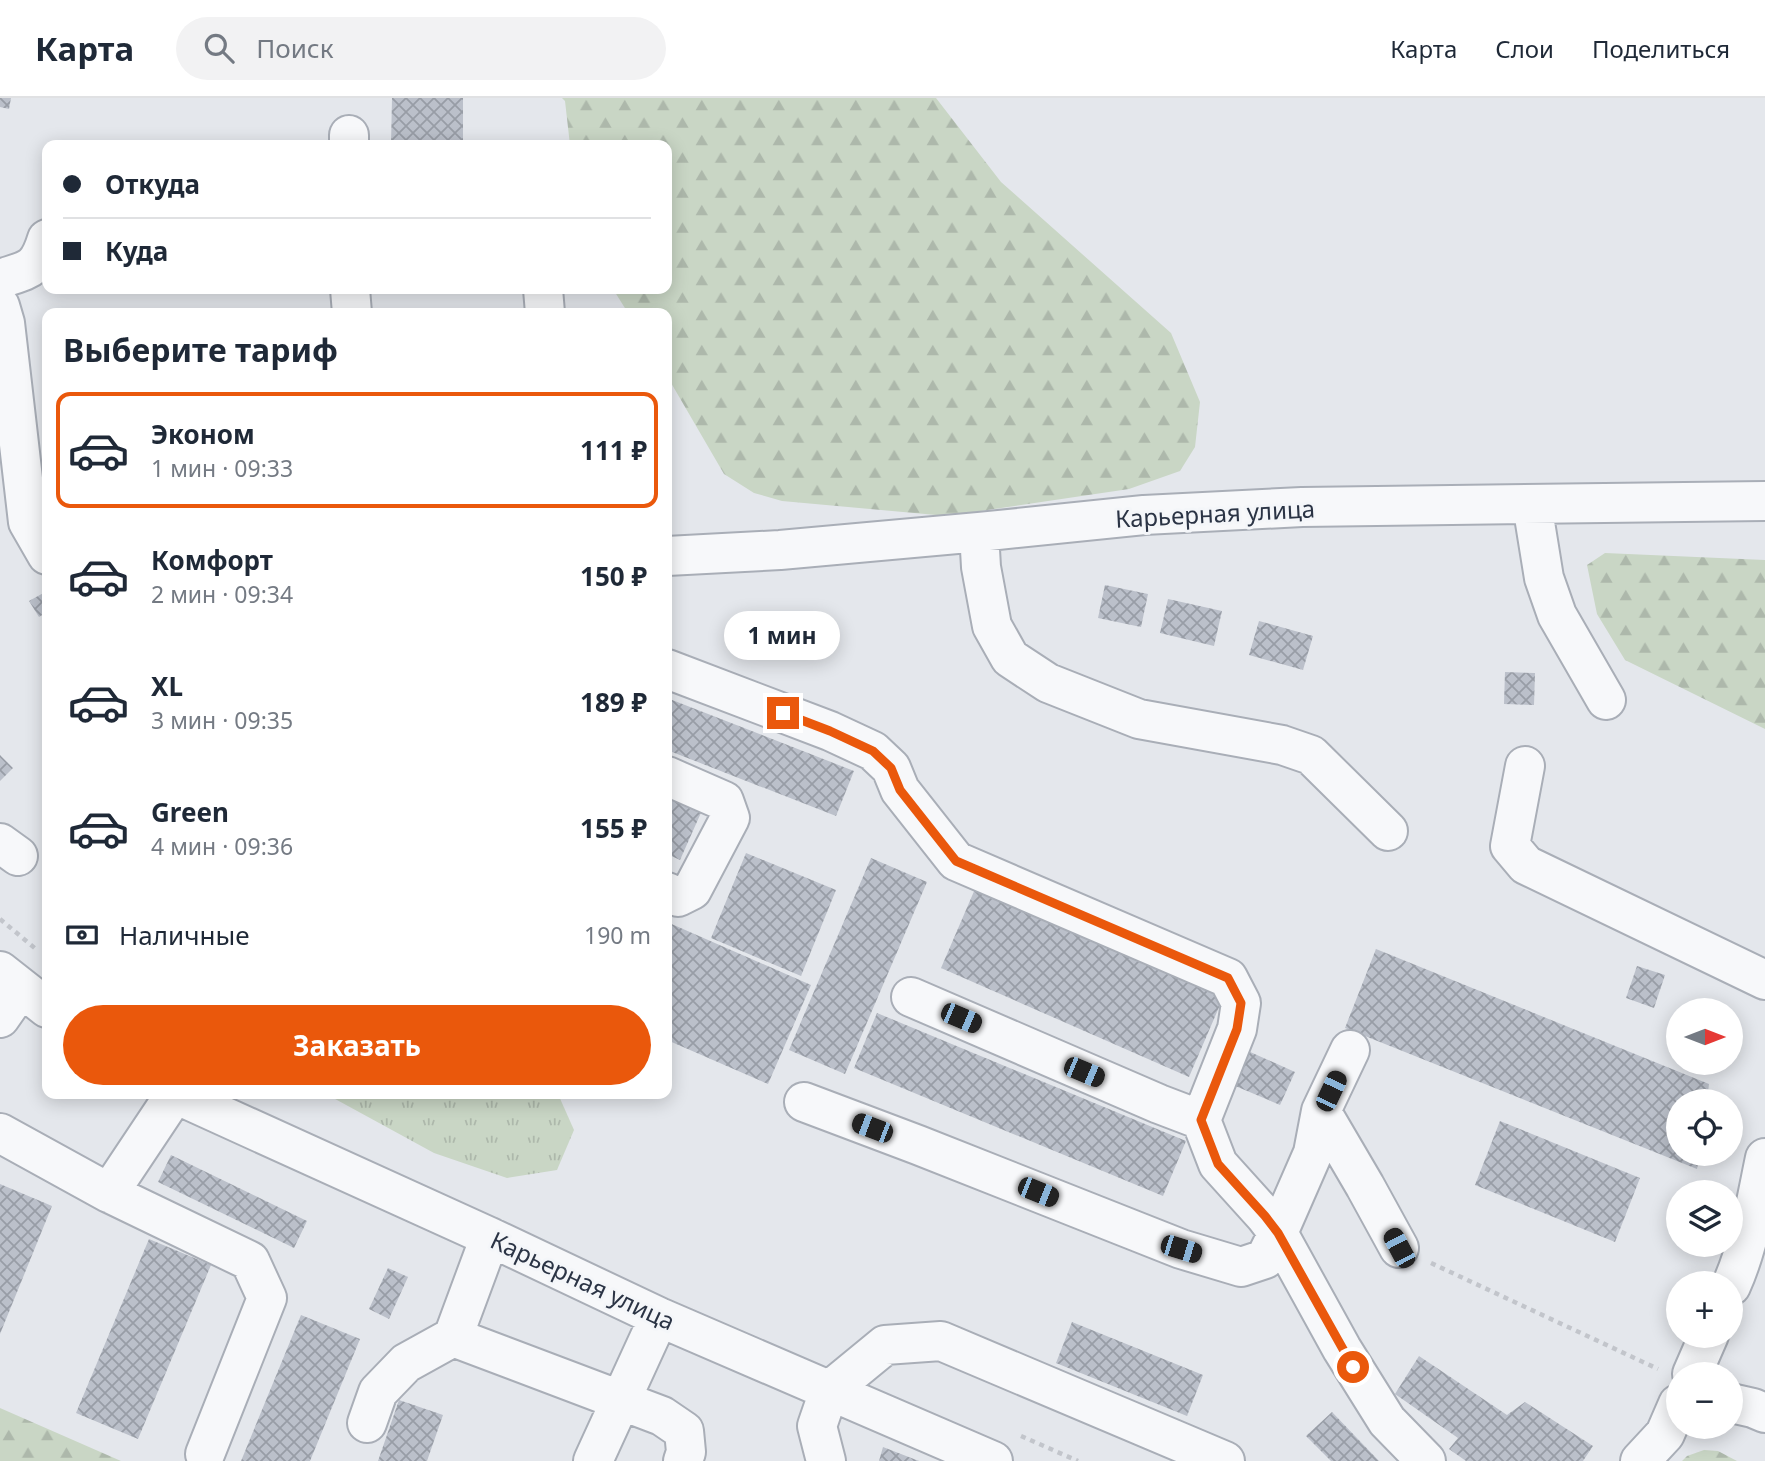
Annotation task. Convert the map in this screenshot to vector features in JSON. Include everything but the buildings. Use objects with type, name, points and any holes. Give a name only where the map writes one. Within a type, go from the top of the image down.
[{"type":"street","points":[[0,279],[30,269],[42,256]]},
{"type":"street","points":[[0,306],[5,323],[25,525],[42,548]]},
{"type":"street","name":"Карьерная улица","points":[[672,556],[780,550],[979,533],[1157,514],[1302,507],[1765,501]]},
{"type":"street","points":[[1532,504],[1544,578],[1557,615],[1606,700]]},
{"type":"street","points":[[979,533],[981,566],[992,626],[1010,658],[1048,683],[1139,719],[1282,745],[1311,755],[1388,831]]},
{"type":"street","points":[[672,671],[830,731],[873,751],[891,768],[900,790],[956,861],[1228,978],[1241,1003],[1237,1029],[1201,1120],[1218,1164],[1278,1233],[1342,1349],[1387,1421],[1426,1461]]},
{"type":"street","points":[[1525,765],[1510,846],[1526,865],[1765,980]]},
{"type":"street","points":[[672,778],[724,801],[730,818],[692,890],[678,897],[672,894]]},
{"type":"street","points":[[911,997],[1146,1099],[1201,1120]]},
{"type":"street","points":[[804,1102],[918,1144],[1181,1249],[1241,1267],[1265,1259],[1313,1153],[1321,1111],[1350,1050]]},
{"type":"street","points":[[109,1193],[172,1099]]},
{"type":"street","name":"Карьерная улица","points":[[186,1099],[659,1317],[993,1461]]},
{"type":"street","points":[[1321,1111],[1399,1248]]},
{"type":"street","points":[[0,1133],[109,1193],[250,1261],[267,1298],[205,1454]]},
{"type":"street","points":[[1737,1271],[1751,1224],[1765,1158]]},
{"type":"street","points":[[366,1423],[378,1392],[406,1363],[453,1337],[490,1237]]},
{"type":"street","points":[[593,1461],[659,1317]]},
{"type":"street","points":[[453,1337],[662,1416],[684,1431],[687,1452],[683,1461]]},
{"type":"street","points":[[826,1461],[817,1426],[829,1391],[885,1345],[941,1341],[1225,1461]]},
{"type":"street","points":[[1743,1406],[1765,1413]]},
{"type":"street","points":[[1640,1461],[1666,1430]]},
{"type":"path","points":[[0,919],[38,950]]},
{"type":"path","points":[[1399,1248],[1666,1377]]},
{"type":"green space","points":[[562,98],[936,98],[1001,182],[1171,333],[1200,402],[1195,447],[1180,471],[1129,489],[947,516],[782,501],[754,493],[724,474],[672,385],[672,308],[625,308],[616,294],[672,294],[672,140],[569,140],[565,101]]},
{"type":"green space","points":[[1605,553],[1765,560],[1765,729],[1625,660],[1597,614],[1587,565]]},
{"type":"green space","points":[[335,1099],[560,1099],[574,1130],[557,1170],[507,1178],[434,1153]]},
{"type":"green space","points":[[0,1408],[121,1461],[0,1461]]},
{"type":"green space","points":[[1704,1450],[1718,1451],[1737,1461],[1682,1461],[1687,1456]]},
{"type":"route","points":[[783,713],[873,751],[891,768],[900,790],[956,861],[1228,978],[1241,1003],[1237,1029],[1201,1120],[1218,1164],[1278,1233],[1353,1367]]}]
